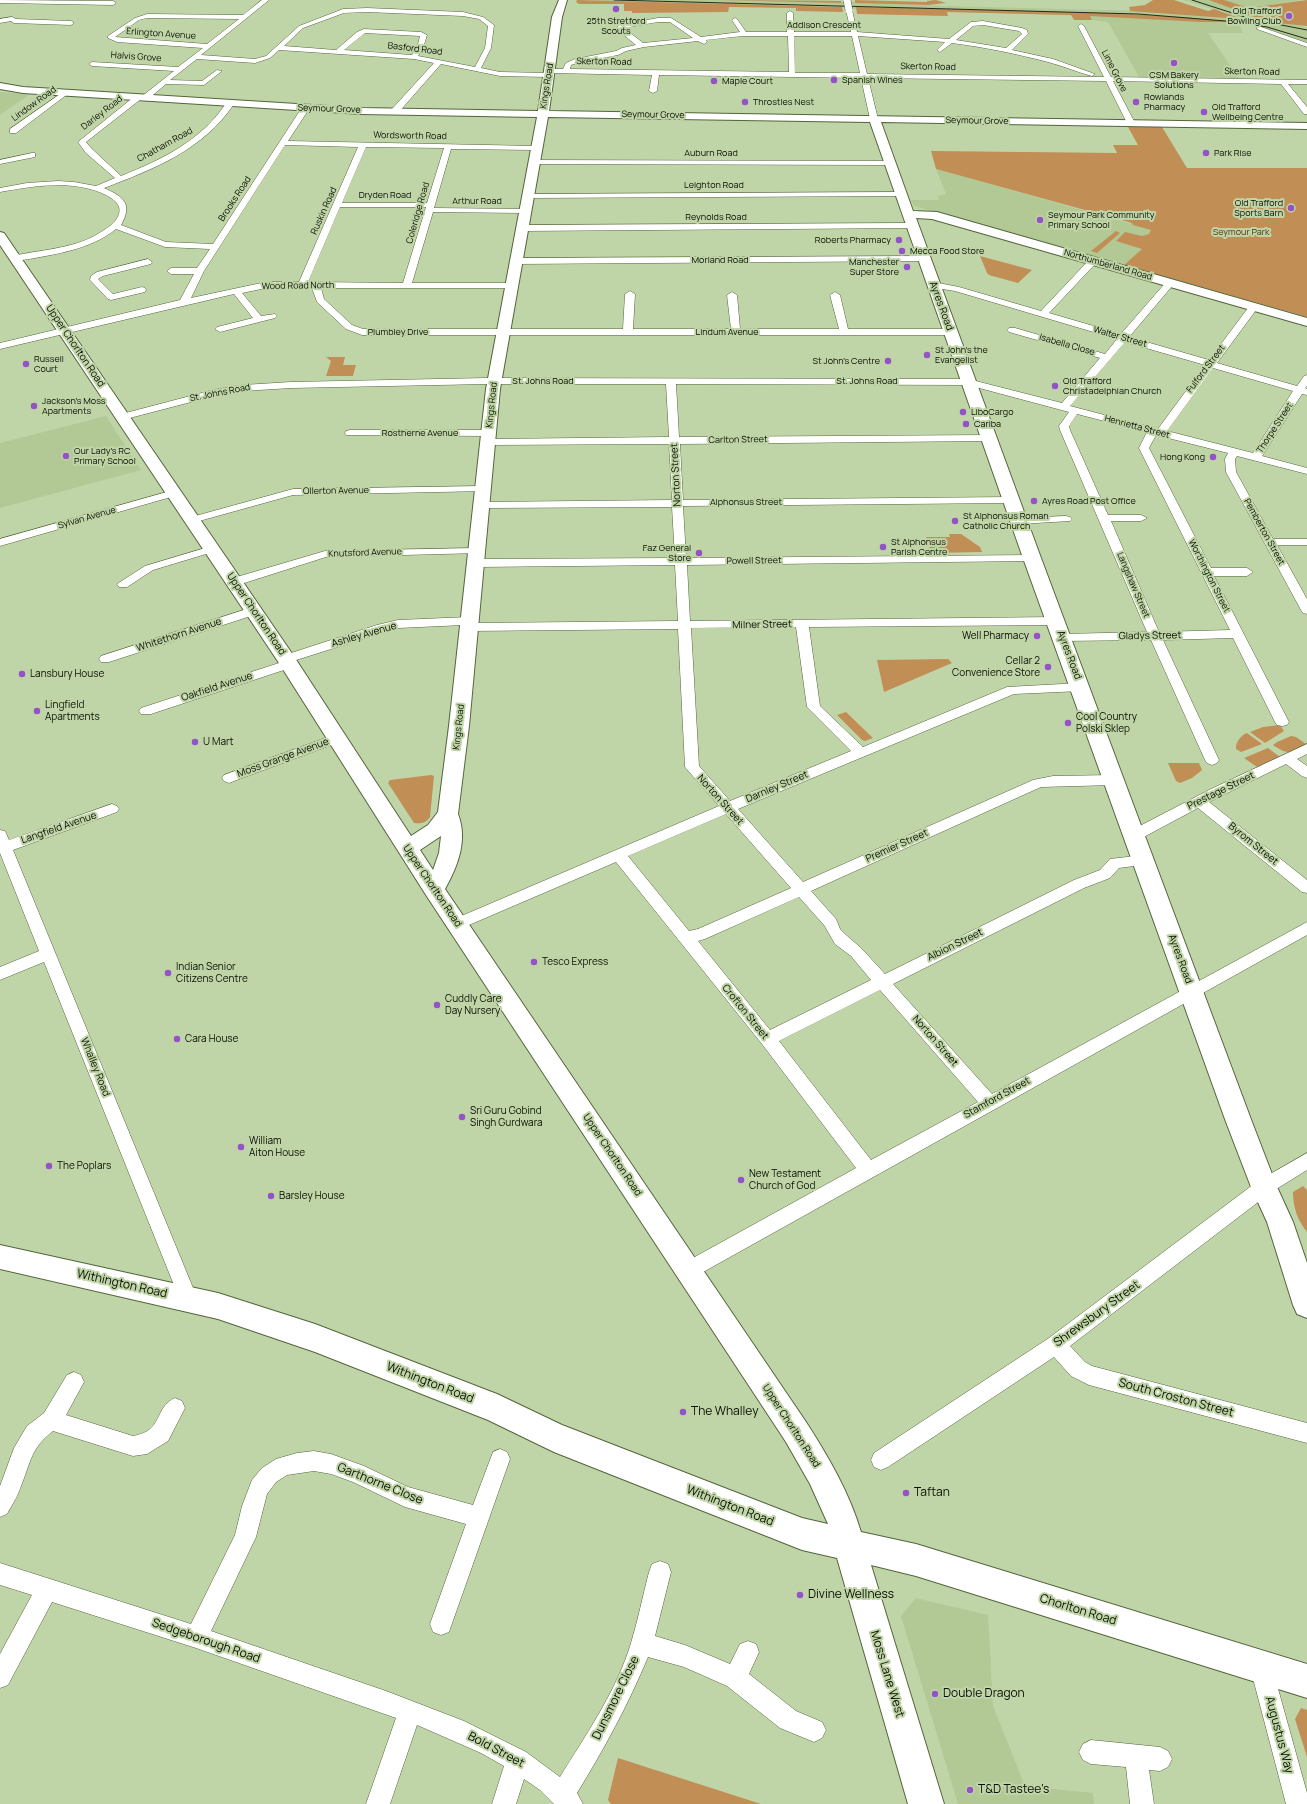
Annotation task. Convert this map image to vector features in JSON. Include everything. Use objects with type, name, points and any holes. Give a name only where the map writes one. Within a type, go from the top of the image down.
[{"type":"main road","name":"Kings Road","points":[[434,889],[447,864],[452,823],[448,814],[494,381],[535,155],[557,17],[562,2]]},
{"type":"main road","name":"Seymour Grove","points":[[0,86],[11,89],[230,104],[395,111],[1307,126]]},
{"type":"main road","name":"Ayres Road","points":[[874,119],[1018,520],[1081,687],[1264,1187],[1280,1222],[1307,1305]]},
{"type":"main road","name":"Northumberland Road","points":[[909,220],[933,215],[1307,322]]},
{"type":"main road","name":"Upper Chorlton Road","points":[[0,236],[234,582],[457,924],[796,1432],[821,1473],[838,1509],[848,1544]]},
{"type":"main road","points":[[407,848],[435,830],[448,814]]},
{"type":"main road","name":"Withington Road","points":[[0,1257],[218,1306],[250,1315],[315,1338],[497,1409],[554,1437],[802,1534],[848,1544]]},
{"type":"main road","name":"Chorlton Road","points":[[848,1544],[916,1560],[1307,1681]]},
{"type":"main road","name":"Moss Lane West","points":[[848,1544],[926,1804]]},
{"type":"street","points":[[141,98],[164,82],[266,0]]},
{"type":"street","name":"Ayres Road","points":[[847,0],[874,119]]},
{"type":"street","points":[[0,1],[113,3]]},
{"type":"street","points":[[195,57],[259,61],[268,58],[301,27],[343,11],[367,10],[463,14],[481,18],[491,25],[492,30],[484,62],[477,69]]},
{"type":"street","points":[[0,21],[6,12],[14,21],[71,23]]},
{"type":"street","points":[[790,13],[792,74]]},
{"type":"street","name":"Erlington Avenue","points":[[208,46],[117,40],[110,37],[137,19],[147,16],[244,17]]},
{"type":"street","points":[[641,46],[621,30],[620,27],[631,24],[669,20],[678,23],[712,48]]},
{"type":"street","points":[[735,20],[743,31],[743,34]]},
{"type":"street","points":[[940,50],[969,24],[976,23],[1025,31],[1025,34],[1008,50]]},
{"type":"street","name":"Lime Grove","points":[[1081,26],[1106,79],[1131,123]]},
{"type":"street","points":[[1259,28],[1307,45]]},
{"type":"street","points":[[338,52],[359,33],[364,31],[424,35],[423,42],[414,56]]},
{"type":"street","name":"Addison Crescent","points":[[566,71],[568,64],[575,61],[618,53],[624,49],[699,38],[743,34],[906,32],[995,49],[1008,50],[1045,59],[1106,79]]},
{"type":"street","name":"Basford Road","points":[[278,48],[414,56],[500,74],[549,73]]},
{"type":"street","points":[[395,111],[440,61]]},
{"type":"street","name":"Halvis Grove","points":[[92,64],[179,69]]},
{"type":"street","name":"Skerton Road","points":[[549,73],[566,71],[656,72],[1307,82]]},
{"type":"street","points":[[653,91],[656,72]]},
{"type":"street","points":[[164,82],[199,84],[220,73]]},
{"type":"street","points":[[1283,82],[1307,112]]},
{"type":"street","name":"Lindow Road","points":[[13,131],[65,93]]},
{"type":"street","name":"Darley Road","points":[[120,179],[89,151],[82,142],[141,98]]},
{"type":"street","name":"Chatham Road","points":[[97,188],[157,162],[196,140],[218,124],[230,104]]},
{"type":"street","name":"Brooks Road","points":[[184,302],[200,271],[305,108]]},
{"type":"street","name":"Wordsworth Road","points":[[283,143],[448,147],[535,155]]},
{"type":"street","name":"Ruskin Road","points":[[302,285],[364,145]]},
{"type":"street","name":"Coleridge Road","points":[[407,285],[448,147]]},
{"type":"street","points":[[0,162],[32,155]]},
{"type":"street","name":"Auburn Road","points":[[535,155],[889,163]]},
{"type":"street","points":[[0,190],[19,186],[53,184],[97,188],[113,195],[122,204],[122,215],[114,225],[97,237],[71,247],[16,258]]},
{"type":"street","name":"Leighton Road","points":[[526,203],[900,194]]},
{"type":"street","name":"Arthur Road","points":[[430,208],[526,203]]},
{"type":"street","name":"Dryden Road","points":[[338,205],[430,208]]},
{"type":"street","name":"Reynolds Road","points":[[521,228],[909,220]]},
{"type":"street","points":[[114,225],[165,244],[216,248]]},
{"type":"street","name":"Morland Road","points":[[516,261],[924,258]]},
{"type":"street","points":[[1043,314],[1094,261]]},
{"type":"street","points":[[142,290],[130,305],[109,297],[94,280],[94,278],[100,274],[148,262]]},
{"type":"street","points":[[172,271],[200,271]]},
{"type":"street","points":[[1069,408],[1106,356],[1170,283]]},
{"type":"street","name":"Wood Road North","points":[[0,346],[65,331],[130,305],[184,302],[266,285],[512,286]]},
{"type":"street","name":"Plumbley Drive","points":[[316,285],[320,300],[349,327],[356,330],[388,332],[503,332]]},
{"type":"street","name":"Walter Street","points":[[933,285],[956,289],[1303,391]]},
{"type":"street","points":[[236,291],[259,319]]},
{"type":"street","points":[[628,332],[630,294]]},
{"type":"street","points":[[732,294],[736,332]]},
{"type":"street","points":[[835,295],[844,332]]},
{"type":"street","name":"Fulford Street","points":[[1156,432],[1254,306]]},
{"type":"street","points":[[220,329],[272,316]]},
{"type":"street","name":"Isabella Close","points":[[1012,330],[1026,337],[1106,356]]},
{"type":"street","name":"Lindum Avenue","points":[[503,332],[950,332]]},
{"type":"street","name":"Thorpe Street","points":[[1256,458],[1303,391],[1307,378]]},
{"type":"street","name":"St. Johns Road","points":[[122,417],[213,393],[250,387],[299,384],[494,381],[968,382]]},
{"type":"street","name":"Norton Street","points":[[671,381],[692,767],[831,923],[832,929],[882,982],[989,1103]]},
{"type":"street","name":"Henrietta Street","points":[[968,382],[1307,471]]},
{"type":"street","name":"Langshaw Street","points":[[1069,408],[1064,426],[1065,430],[1155,636],[1212,760]]},
{"type":"street","name":"Worthington Street","points":[[1156,432],[1146,443],[1144,448],[1282,722]]},
{"type":"street","name":"Rostherne Avenue","points":[[350,433],[488,437]]},
{"type":"street","name":"Carlton Street","points":[[488,437],[674,440],[989,438]]},
{"type":"street","name":"Pemberton Street","points":[[1234,452],[1230,459],[1231,472],[1307,610]]},
{"type":"street","name":"Ollerton Avenue","points":[[192,520],[293,492],[483,489]]},
{"type":"street","name":"Sylvan Avenue","points":[[0,543],[174,493]]},
{"type":"street","name":"Alphonsus Street","points":[[481,505],[1011,500]]},
{"type":"street","points":[[1104,518],[1141,518]]},
{"type":"street","points":[[1018,520],[1066,520]]},
{"type":"street","points":[[1269,542],[1307,542]]},
{"type":"street","points":[[123,584],[149,568],[212,549]]},
{"type":"street","name":"Knutsford Avenue","points":[[234,582],[325,554],[476,557]]},
{"type":"street","name":"Powell Street","points":[[476,557],[681,561],[1032,558]]},
{"type":"street","points":[[1207,572],[1246,572]]},
{"type":"street","name":"Whitethorn Avenue","points":[[105,659],[253,611]]},
{"type":"street","name":"Ashley Avenue","points":[[287,662],[380,628],[398,624],[416,622],[469,624]]},
{"type":"street","name":"Milner Street","points":[[469,624],[685,626],[802,624],[1059,630]]},
{"type":"street","points":[[802,624],[814,706],[860,752]]},
{"type":"street","name":"Gladys Street","points":[[1059,630],[1113,636],[1238,634]]},
{"type":"street","name":"Oakfield Avenue","points":[[146,711],[287,662]]},
{"type":"street","name":"Darnley Street","points":[[457,924],[727,808],[1012,690],[1081,687]]},
{"type":"street","name":"Moss Grange Avenue","points":[[228,778],[337,738]]},
{"type":"street","name":"Prestage Street","points":[[1135,835],[1199,801],[1307,748]]},
{"type":"street","points":[[1287,758],[1307,773]]},
{"type":"street","name":"Premier Street","points":[[685,937],[700,935],[1038,783],[1053,781],[1114,780]]},
{"type":"street","name":"Byrom Street","points":[[1199,801],[1307,888]]},
{"type":"street","name":"Langfield Avenue","points":[[2,841],[112,809]]},
{"type":"street","name":"Whalley Road","points":[[2,841],[189,1300]]},
{"type":"street","name":"Crofton Street","points":[[619,855],[768,1039],[868,1170]]},
{"type":"street","name":"Albion Street","points":[[768,1039],[1079,884],[1104,874],[1115,863],[1144,860]]},
{"type":"street","name":"Stamford Street","points":[[689,1270],[1307,928]]},
{"type":"street","points":[[0,974],[48,954]]},
{"type":"street","name":"Shrewsbury Street","points":[[881,1460],[1056,1345],[1264,1187],[1307,1161]]},
{"type":"street","name":"South Croston Street","points":[[1056,1345],[1078,1369],[1089,1375],[1307,1433]]},
{"type":"street","points":[[0,1507],[11,1486],[21,1455],[34,1433],[51,1420],[74,1382]]},
{"type":"street","points":[[51,1420],[133,1446],[148,1444],[161,1434],[175,1408]]},
{"type":"street","points":[[441,1624],[500,1459]]},
{"type":"street","name":"Garthorne Close","points":[[196,1637],[246,1537],[252,1506],[259,1488],[269,1475],[282,1466],[314,1461],[331,1464],[357,1473],[405,1497],[479,1517]]},
{"type":"street","points":[[642,1644],[660,1572]]},
{"type":"street","name":"Sedgeborough Road","points":[[0,1574],[196,1637],[410,1712]]},
{"type":"street","points":[[0,1677],[47,1589]]},
{"type":"street","name":"Dunsmore Close","points":[[567,1799],[625,1685],[642,1644],[686,1656],[735,1678],[788,1720],[814,1730]]},
{"type":"street","points":[[735,1678],[748,1652]]},
{"type":"street","name":"Augustus Way","points":[[1261,1667],[1298,1804]]},
{"type":"street","points":[[378,1804],[410,1712]]},
{"type":"street","name":"Bold Street","points":[[410,1712],[475,1738],[518,1760],[541,1775],[567,1799]]},
{"type":"street","points":[[1091,1752],[1160,1759]]},
{"type":"street","points":[[1136,1757],[1142,1804]]},
{"type":"street","points":[[504,1804],[518,1760]]},
{"type":"shaded area","points":[[574,0],[817,0],[947,6],[1226,13],[1183,0],[1302,0],[1248,9],[1307,28],[1307,43],[1272,30],[1236,23],[1236,26],[1240,26],[1243,33],[1208,33],[1239,78],[1139,77],[1108,22],[1092,20],[1090,16],[856,9],[842,7]]},
{"type":"shaded area","points":[[0,92],[30,94],[0,115]]},
{"type":"shaded area","name":"Seymour Park Community Primary School","points":[[936,169],[1128,223],[1158,225],[1163,231],[1124,265],[914,206],[911,200],[939,200],[938,196],[946,194]]},
{"type":"shaded area","name":"Our Lady's RC Primary School","points":[[106,416],[141,470],[0,508],[0,443]]},
{"type":"shaded area","points":[[916,1598],[988,1615],[993,1706],[1025,1786],[1093,1793],[1094,1804],[958,1804],[901,1616]]},
{"type":"green space","points":[[577,0],[842,7],[843,12],[796,11],[796,8],[729,7],[728,12],[632,13],[632,11],[624,11],[624,4],[579,4],[576,2]]},
{"type":"green space","points":[[721,0],[841,1],[841,3]]},
{"type":"green space","points":[[855,0],[927,2],[936,0],[946,3],[928,5],[855,3]]},
{"type":"green space","points":[[1153,0],[1174,0],[1208,11],[1214,9],[1241,19],[1130,11],[1129,7],[1145,5]]},
{"type":"green space","name":"Old Trafford Bowling Club","points":[[1209,0],[1224,0],[1249,8],[1307,0],[1307,26],[1268,22]]},
{"type":"green space","points":[[856,7],[1107,13],[1184,17],[1236,22],[1201,22],[1090,16],[1092,20],[1074,20],[1071,15],[947,12],[948,16],[857,14]]},
{"type":"green space","name":"Seymour Park","points":[[1128,127],[1162,127],[1187,168],[1307,168],[1307,317],[1124,265],[1142,249],[1116,241],[1125,232],[1142,236],[1149,234],[1151,230],[1133,225],[1132,223],[936,169],[931,151],[1117,153],[1113,145],[1138,145]]},
{"type":"green space","points":[[1116,231],[1120,233],[1097,253],[1091,251]]},
{"type":"green space","points":[[980,256],[1032,270],[1018,283],[989,275]]},
{"type":"green space","points":[[326,357],[345,357],[343,365],[356,365],[353,376],[326,376],[331,361]]},
{"type":"green space","points":[[949,534],[961,534],[980,547],[982,552],[931,553],[926,537],[950,537]]},
{"type":"green space","points":[[948,659],[952,663],[884,692],[877,660]]},
{"type":"green space","points":[[846,712],[873,738],[865,741],[862,740],[837,715]]},
{"type":"green space","points":[[1280,725],[1284,731],[1265,743],[1250,732],[1263,727]]},
{"type":"green space","points":[[1247,733],[1262,744],[1241,752],[1236,749],[1236,744],[1241,737]]},
{"type":"green space","points":[[1291,736],[1296,737],[1306,744],[1294,752],[1286,752],[1273,745],[1277,742]]},
{"type":"green space","points":[[1268,748],[1280,757],[1257,767],[1244,758]]},
{"type":"green space","points":[[1168,763],[1199,763],[1202,770],[1192,778],[1180,783],[1176,781]]},
{"type":"green space","points":[[431,775],[434,776],[430,817],[423,823],[414,823],[388,783],[390,780]]},
{"type":"green space","points":[[1303,1186],[1307,1190],[1307,1232],[1297,1214],[1293,1198],[1293,1192]]},
{"type":"green space","points":[[1301,1708],[1307,1710],[1307,1757],[1295,1719]]},
{"type":"green space","points":[[618,1758],[761,1804],[611,1804],[608,1800]]},
{"type":"tram line","points":[[614,0],[1138,14],[1238,22],[1267,27],[1307,39]]},
{"type":"tram line","points":[[1192,0],[1254,20]]},
{"type":"tram line","points":[[1271,23],[1307,30]]},
{"type":"place","name":"25th Stretford Scouts","points":[[616,9]]},
{"type":"place","name":"Old Trafford Bowling Club","points":[[1289,16]]},
{"type":"place","name":"CSM Bakery Solutions","points":[[1174,63]]},
{"type":"place","name":"Spanish Wines","points":[[834,80]]},
{"type":"place","name":"Maple Court","points":[[714,81]]},
{"type":"place","name":"Throstles Nest","points":[[745,102]]},
{"type":"place","name":"Rowlands Pharmacy","points":[[1136,102]]},
{"type":"place","name":"Old Trafford Wellbeing Centre","points":[[1204,112]]},
{"type":"place","name":"Park Rise","points":[[1206,153]]},
{"type":"place","name":"Old Trafford Sports Barn","points":[[1291,208]]},
{"type":"place","name":"Seymour Park Community Primary School","points":[[1040,220]]},
{"type":"place","name":"Roberts Pharmacy","points":[[899,240]]},
{"type":"place","name":"Mecca Food Store","points":[[902,251]]},
{"type":"place","name":"Manchester Super Store","points":[[907,267]]},
{"type":"place","name":"St John's the Evangelist","points":[[927,355]]},
{"type":"place","name":"St John's Centre","points":[[888,361]]},
{"type":"place","name":"Russell Court","points":[[26,364]]},
{"type":"place","name":"Old Trafford Christadelphian Church","points":[[1055,386]]},
{"type":"place","name":"Jackson's Moss Apartments","points":[[34,406]]},
{"type":"place","name":"LiboCargo","points":[[963,412]]},
{"type":"place","name":"Cariba","points":[[966,424]]},
{"type":"place","name":"Our Lady's RC Primary School","points":[[66,456]]},
{"type":"place","name":"Hong Kong","points":[[1213,457]]},
{"type":"place","name":"Ayres Road Post Office","points":[[1034,501]]},
{"type":"place","name":"St Alphonsus Roman Catholic Church","points":[[955,521]]},
{"type":"place","name":"St Alphonsus Parish Centre","points":[[883,547]]},
{"type":"place","name":"Faz General Store","points":[[699,553]]},
{"type":"place","name":"Well Pharmacy","points":[[1037,636]]},
{"type":"place","name":"Cellar 2 Convenience Store","points":[[1048,667]]},
{"type":"place","name":"Lansbury House","points":[[22,674]]},
{"type":"place","name":"Lingfield Apartments","points":[[37,711]]},
{"type":"place","name":"Cool Country Polski Sklep","points":[[1068,723]]},
{"type":"place","name":"U Mart","points":[[195,742]]},
{"type":"place","name":"Tesco Express","points":[[534,962]]},
{"type":"place","name":"Indian Senior Citizens Centre","points":[[168,973]]},
{"type":"place","name":"Cuddly Care Day Nursery","points":[[437,1005]]},
{"type":"place","name":"Cara House","points":[[177,1039]]},
{"type":"place","name":"Sri Guru Gobind Singh Gurdwara","points":[[462,1117]]},
{"type":"place","name":"William Aiton House","points":[[241,1147]]},
{"type":"place","name":"The Poplars","points":[[49,1166]]},
{"type":"place","name":"New Testament Church of God","points":[[741,1180]]},
{"type":"place","name":"Barsley House","points":[[271,1196]]},
{"type":"place","name":"The Whalley","points":[[683,1412]]},
{"type":"place","name":"Taftan","points":[[906,1493]]},
{"type":"place","name":"Divine Wellness","points":[[800,1595]]},
{"type":"place","name":"Double Dragon","points":[[935,1694]]},
{"type":"place","name":"T&D Tastee's","points":[[970,1790]]}]
